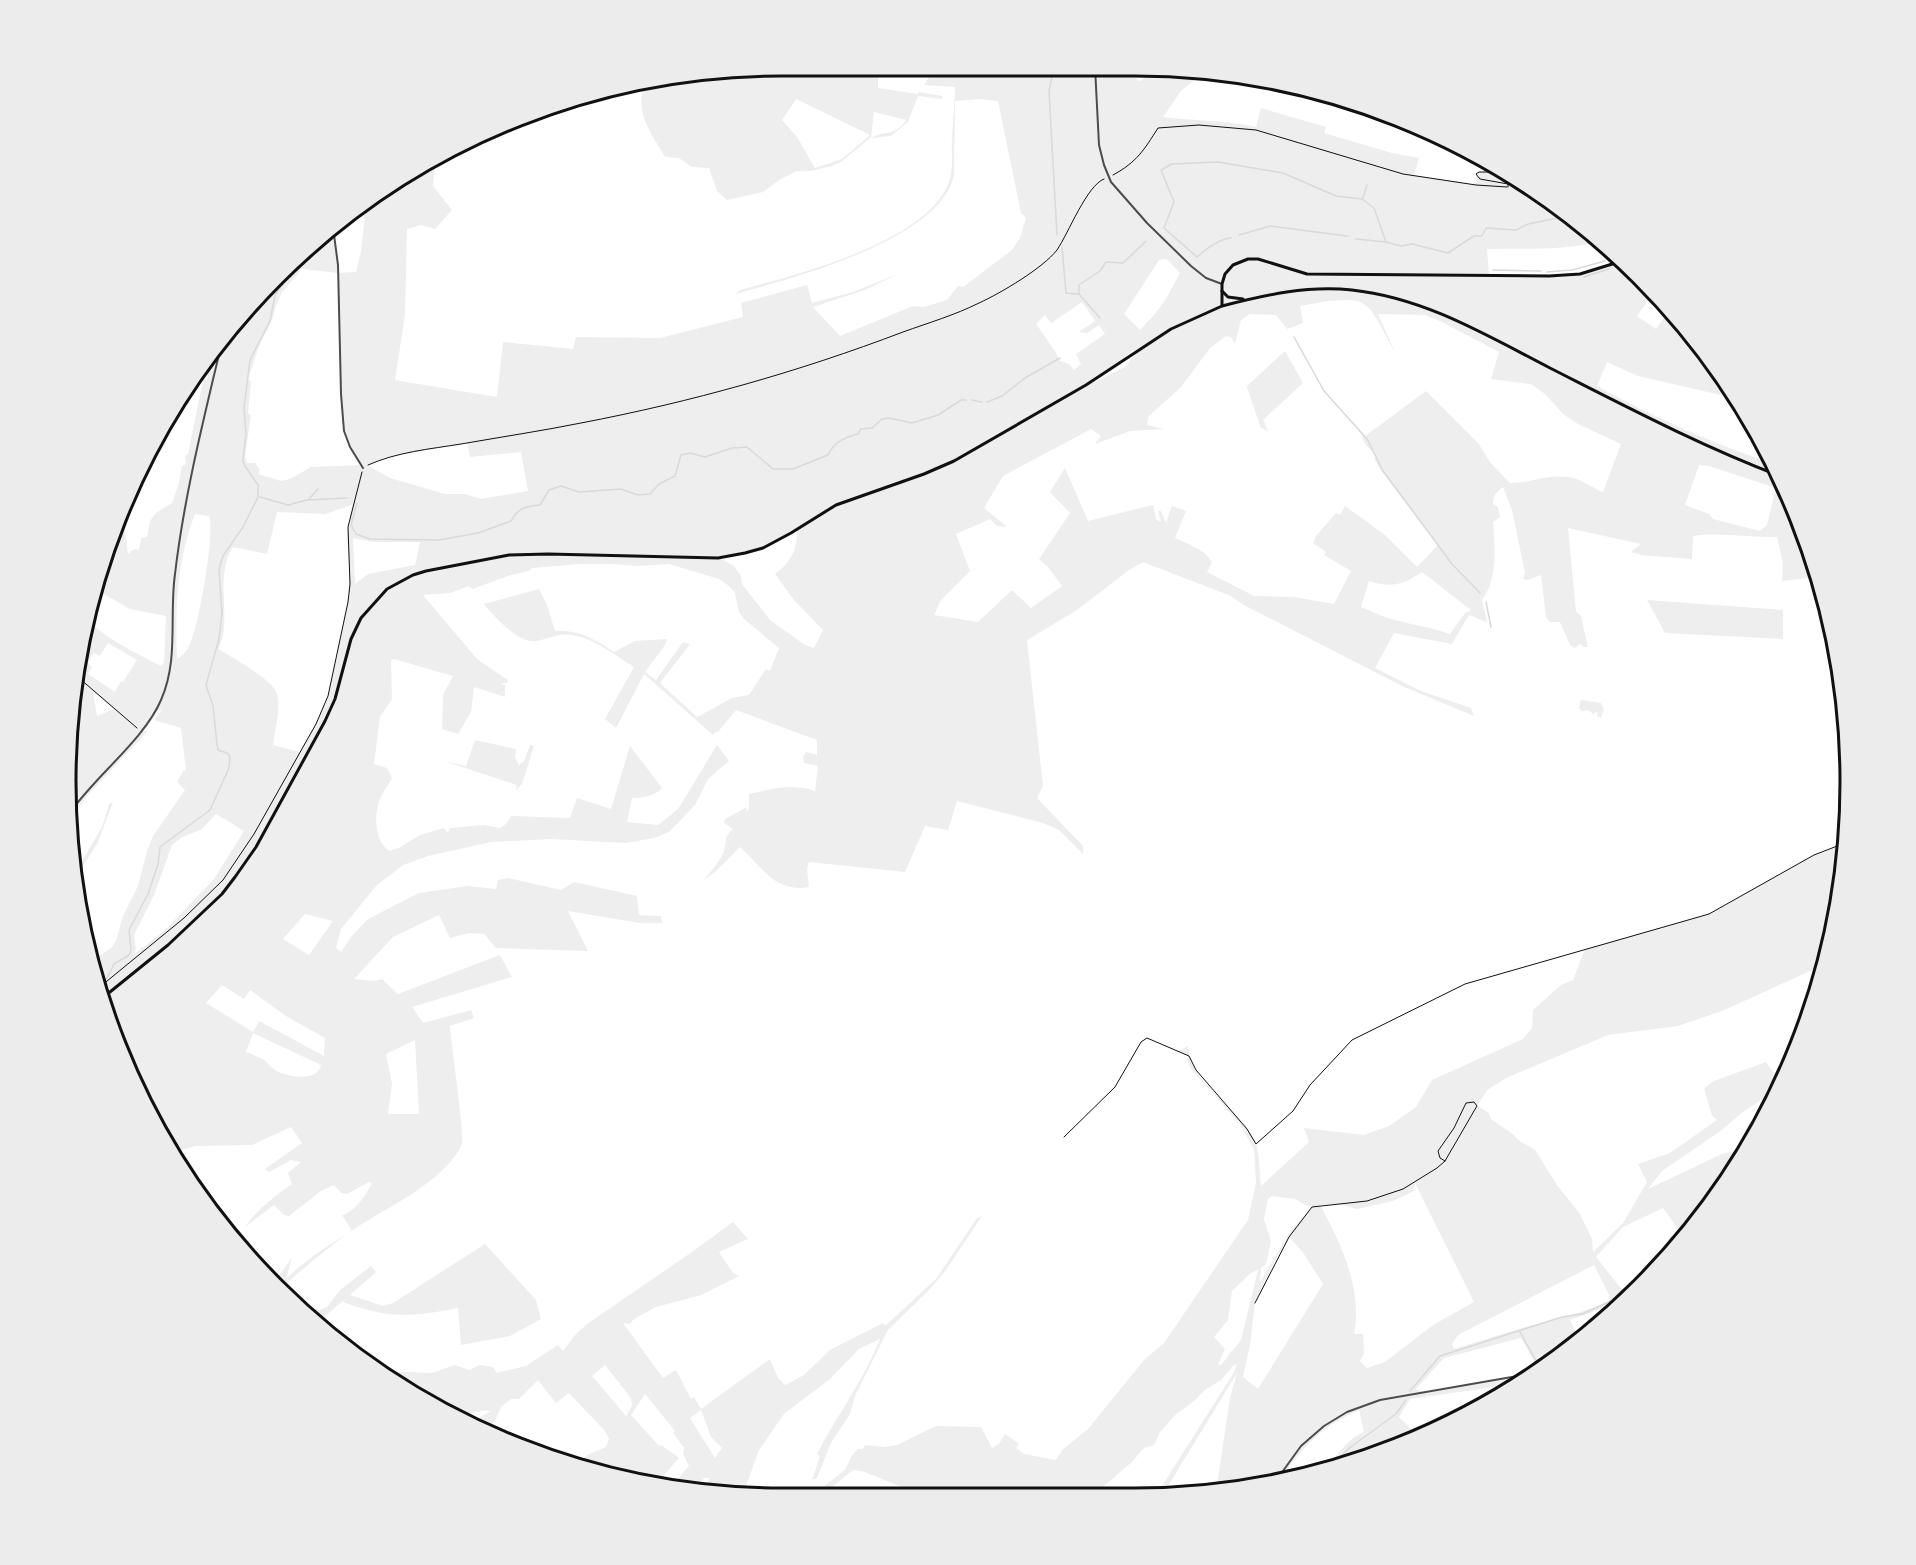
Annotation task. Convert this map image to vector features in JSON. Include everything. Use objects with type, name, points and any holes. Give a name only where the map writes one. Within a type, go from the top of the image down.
[{"type":"main road","points":[[1222,306],[1221,284],[1226,274],[1233,265],[1253,259],[1307,274],[1540,276],[1580,274],[1612,264]]},
{"type":"main road","points":[[109,993],[168,945],[236,877],[256,847],[325,721],[335,699],[351,639],[361,618],[380,596],[397,583],[426,571],[509,555],[718,558],[754,551],[786,536],[836,505],[954,461],[1080,389],[1170,329],[1222,306],[1286,291],[1328,288],[1404,299],[1460,322],[1677,431],[1767,470]]},
{"type":"main road","points":[[1221,291],[1233,298],[1247,299]]},
{"type":"street","points":[[1096,76],[1100,145],[1108,177],[1132,207],[1191,266],[1206,278],[1221,284]]},
{"type":"street","points":[[334,238],[338,265],[340,394],[344,431],[350,447],[363,468]]},
{"type":"street","points":[[77,804],[157,710],[170,673],[174,576],[200,431],[217,360]]},
{"type":"street","points":[[1282,1472],[1301,1446],[1324,1426],[1361,1406],[1380,1400],[1515,1376]]},
{"type":"path","points":[[106,982],[184,918],[223,880],[254,834],[316,724],[328,696],[348,602],[350,584],[347,534],[352,505],[363,468],[384,458],[402,454],[581,423],[693,399],[790,372],[881,341],[980,303],[1043,264],[1057,249],[1099,181],[1133,163],[1158,128],[1198,124],[1256,130],[1413,176],[1508,187],[1508,184],[1479,179],[1476,174],[1489,172]]},
{"type":"path","points":[[84,682],[141,731]]},
{"type":"path","points":[[1064,1137],[1115,1087],[1141,1042],[1147,1038],[1189,1056],[1196,1070],[1247,1129],[1256,1144],[1293,1111],[1310,1085],[1352,1040],[1465,984],[1709,914],[1814,855],[1836,846]]},
{"type":"path","points":[[1255,1303],[1289,1237],[1312,1207],[1367,1201],[1402,1189],[1437,1168],[1445,1161],[1477,1106],[1474,1102],[1466,1103],[1454,1128],[1440,1146],[1438,1151],[1440,1158],[1445,1161]]},
{"type":"shaded area","points":[[782,76],[878,76],[878,88],[942,96],[942,99],[918,96],[908,122],[891,136],[871,138],[870,138],[841,162],[811,171],[797,171],[779,180],[763,192],[727,200],[717,191],[709,168],[692,167],[679,158],[665,157],[646,122],[642,95],[645,90],[736,78]],"holes":[[[796,99],[870,135],[842,159],[815,168],[797,137],[782,120]],[[874,112],[906,120],[906,121],[893,131],[871,138]]]},
{"type":"shaded area","points":[[930,76],[1134,76],[1138,81],[1146,76],[1195,80],[1181,91],[1163,117],[1256,127],[1261,108],[1326,127],[1324,133],[1392,153],[1419,158],[1414,175],[1476,185],[1476,174],[1489,172],[1526,195],[1589,244],[1557,248],[1487,249],[1489,276],[1571,275],[1609,264],[1607,260],[1648,300],[1637,316],[1656,329],[1664,317],[1694,353],[1725,396],[1638,376],[1607,362],[1597,386],[1684,429],[1761,459],[1767,470],[1775,488],[1709,466],[1699,465],[1685,505],[1709,514],[1713,519],[1760,531],[1767,525],[1776,489],[1809,578],[1782,581],[1783,563],[1777,537],[1693,536],[1692,559],[1641,555],[1631,552],[1641,544],[1568,528],[1576,612],[1581,616],[1588,647],[1580,644],[1575,648],[1570,645],[1560,622],[1550,622],[1546,617],[1541,575],[1528,580],[1523,579],[1525,573],[1512,510],[1503,487],[1495,494],[1493,501],[1493,504],[1498,507],[1500,517],[1493,522],[1495,552],[1493,573],[1482,600],[1487,622],[1469,615],[1452,644],[1394,633],[1375,668],[1421,691],[1471,708],[1474,716],[1402,686],[1242,604],[1231,596],[1143,562],[1077,610],[1027,640],[1043,786],[1037,798],[1083,846],[1083,854],[1059,830],[1043,823],[957,801],[948,830],[925,826],[905,872],[809,862],[807,869],[809,887],[797,888],[778,883],[740,847],[704,880],[721,858],[727,837],[733,829],[724,823],[725,819],[747,807],[746,813],[749,808],[749,794],[790,787],[815,791],[818,766],[804,763],[803,757],[806,752],[817,755],[817,740],[736,710],[713,735],[644,674],[616,728],[605,719],[634,667],[605,648],[572,635],[529,641],[514,634],[484,604],[539,589],[555,631],[586,636],[614,652],[635,641],[667,639],[645,672],[656,680],[683,642],[690,644],[660,683],[697,717],[732,698],[749,695],[766,669],[770,671],[779,648],[744,619],[739,612],[735,593],[729,586],[719,579],[669,564],[639,566],[581,564],[532,568],[529,571],[472,589],[469,586],[450,593],[423,595],[478,660],[508,680],[507,683],[501,683],[505,685],[505,697],[474,687],[471,712],[458,734],[442,729],[443,695],[453,676],[391,660],[392,699],[380,717],[374,764],[387,768],[392,778],[379,802],[376,818],[379,837],[389,851],[399,848],[420,835],[444,828],[448,833],[450,828],[484,825],[500,828],[511,816],[570,818],[577,798],[611,809],[630,746],[662,788],[648,796],[632,798],[627,822],[658,825],[678,809],[717,745],[729,761],[708,779],[695,805],[669,832],[654,838],[626,843],[551,839],[491,842],[428,856],[403,865],[376,886],[341,929],[336,948],[341,952],[368,919],[419,893],[468,886],[496,889],[498,880],[508,878],[561,890],[574,882],[637,896],[639,915],[661,916],[662,923],[639,923],[568,911],[588,951],[496,948],[484,934],[469,933],[450,938],[439,915],[393,937],[354,979],[374,981],[382,979],[398,994],[500,955],[512,977],[412,1007],[423,1023],[471,1010],[474,1018],[450,1026],[462,1125],[462,1144],[443,1170],[396,1204],[352,1231],[342,1215],[360,1202],[372,1183],[369,1182],[347,1194],[341,1193],[334,1185],[321,1191],[289,1216],[284,1215],[274,1205],[245,1227],[260,1209],[292,1184],[288,1173],[301,1162],[291,1160],[269,1172],[265,1169],[302,1143],[291,1127],[252,1145],[195,1146],[180,1151],[149,1095],[130,1053],[99,956],[111,948],[116,941],[123,916],[138,886],[153,836],[185,790],[177,782],[184,770],[186,771],[181,728],[154,720],[162,710],[157,710],[142,731],[147,731],[146,733],[77,809],[76,782],[78,736],[87,663],[92,667],[88,674],[115,692],[137,660],[108,643],[100,656],[94,653],[87,663],[95,626],[115,641],[161,666],[164,662],[166,616],[130,609],[103,593],[125,527],[128,554],[134,549],[139,550],[141,538],[147,537],[150,521],[156,513],[172,503],[182,466],[186,464],[185,456],[188,454],[203,380],[207,379],[209,371],[222,353],[283,283],[334,238],[338,273],[356,272],[365,213],[435,168],[433,186],[452,210],[435,229],[421,225],[407,229],[405,315],[395,380],[497,397],[503,342],[573,349],[576,337],[660,338],[743,317],[741,303],[807,285],[812,303],[853,292],[898,274],[865,290],[813,307],[840,336],[913,306],[924,307],[947,300],[958,286],[963,287],[1012,250],[1020,238],[1026,218],[1021,213],[998,101],[980,99],[955,101],[954,175],[943,198],[922,219],[894,237],[861,253],[792,278],[736,294],[740,290],[825,265],[888,239],[915,222],[936,203],[949,182],[951,171],[955,87],[924,85]],"holes":[[[1159,260],[1168,260],[1180,273],[1154,315],[1140,330],[1124,314]],[[302,269],[338,273],[344,431],[361,465],[311,467],[290,479],[281,481],[258,474],[260,470],[255,463],[247,463],[245,456],[251,415],[248,413],[251,382],[248,379],[282,292]],[[1347,300],[1363,303],[1369,308],[1394,350],[1378,314],[1425,315],[1442,322],[1499,352],[1491,379],[1531,384],[1545,394],[1563,414],[1578,424],[1621,444],[1603,492],[1577,479],[1560,476],[1510,483],[1490,462],[1478,443],[1426,391],[1365,436],[1362,434],[1365,444],[1376,456],[1375,460],[1380,469],[1438,545],[1417,567],[1385,535],[1345,506],[1340,515],[1336,513],[1316,536],[1313,543],[1326,552],[1324,555],[1351,571],[1334,604],[1294,597],[1254,596],[1207,572],[1212,562],[1209,557],[1195,547],[1175,538],[1186,511],[1172,506],[1166,523],[1161,511],[1158,511],[1161,522],[1156,519],[1153,505],[1088,521],[1065,468],[1050,492],[1070,513],[1039,559],[1062,586],[1031,608],[1012,590],[978,622],[934,615],[941,600],[970,571],[956,534],[990,519],[997,526],[1007,527],[984,508],[1003,476],[1091,429],[1101,436],[1095,444],[1130,431],[1164,429],[1147,425],[1148,417],[1181,387],[1210,348],[1226,336],[1231,337],[1235,344],[1241,320],[1250,314],[1276,315],[1287,329],[1303,323],[1300,306]],[[1082,302],[1095,321],[1079,332],[1087,333],[1099,325],[1105,334],[1076,354],[1081,364],[1074,370],[1069,364],[1060,361],[1036,324],[1045,315],[1051,323]],[[1150,342],[1125,367],[1088,385],[1131,352]],[[467,443],[470,457],[521,452],[528,491],[481,499],[465,494],[445,494],[390,478],[367,465],[384,458]],[[352,505],[347,534],[350,584],[348,602],[328,696],[316,724],[299,752],[273,745],[278,706],[274,688],[261,676],[219,649],[224,629],[224,575],[228,556],[233,547],[267,554],[277,512],[325,514]],[[195,514],[209,516],[210,541],[198,616],[189,647],[177,659],[178,585],[184,549]],[[797,530],[792,555],[775,574],[794,600],[823,630],[814,648],[805,645],[770,620],[742,584],[741,576],[734,566],[719,558],[763,548]],[[353,538],[373,542],[420,542],[415,565],[368,574],[355,584]],[[1422,572],[1471,610],[1465,613],[1450,634],[1382,616],[1361,607],[1369,581],[1390,585],[1409,580]],[[93,692],[114,709],[97,716]],[[216,814],[244,831],[214,879],[165,930],[133,955],[136,950],[134,935],[154,895],[172,845],[181,838],[202,829]],[[305,914],[333,921],[309,955],[283,939]],[[222,985],[244,999],[250,990],[286,1016],[325,1038],[324,1056],[259,1021],[253,1032],[206,1003]],[[253,1033],[321,1065],[319,1070],[309,1076],[284,1074],[264,1060],[246,1052]],[[415,1040],[419,1114],[388,1114],[392,1084],[386,1054]]]},
{"type":"shaded area","points":[[1285,351],[1303,383],[1263,420],[1268,431],[1261,428],[1244,379],[1247,386]]},
{"type":"shaded area","points":[[1647,600],[1783,610],[1783,639],[1665,633]]},
{"type":"shaded area","points":[[1581,700],[1601,703],[1604,710],[1601,718],[1597,716],[1598,711],[1593,714],[1588,710],[1582,711],[1579,708]]},
{"type":"shaded area","points":[[475,740],[516,749],[515,757],[519,765],[524,761],[530,745],[534,746],[522,784],[516,790],[517,785],[444,761],[466,766]]},
{"type":"shaded area","points":[[113,802],[98,842],[82,868],[82,862],[102,827],[109,804]]},
{"type":"shaded area","points":[[1836,846],[1826,920],[1814,969],[1722,1011],[1678,1026],[1608,1035],[1506,1078],[1487,1090],[1477,1106],[1488,1112],[1492,1120],[1518,1140],[1535,1150],[1557,1185],[1580,1214],[1592,1239],[1593,1252],[1623,1223],[1647,1182],[1638,1164],[1670,1153],[1717,1120],[1712,1116],[1704,1088],[1714,1081],[1766,1062],[1776,1076],[1766,1096],[1662,1171],[1648,1189],[1722,1154],[1736,1150],[1721,1175],[1679,1230],[1663,1208],[1623,1227],[1596,1257],[1623,1291],[1605,1307],[1570,1320],[1576,1332],[1549,1353],[1538,1357],[1540,1360],[1535,1363],[1521,1338],[1444,1358],[1416,1389],[1423,1392],[1515,1376],[1499,1386],[1410,1399],[1399,1417],[1413,1431],[1334,1459],[1347,1444],[1364,1432],[1359,1410],[1324,1430],[1304,1448],[1287,1471],[1271,1475],[1217,1483],[1230,1398],[1237,1373],[1167,1487],[1161,1487],[1233,1374],[1237,1364],[1221,1380],[1176,1414],[1160,1432],[1154,1445],[1144,1448],[1132,1462],[1102,1488],[904,1488],[862,1471],[853,1470],[831,1488],[822,1488],[845,1470],[852,1455],[858,1449],[863,1449],[865,1445],[884,1447],[897,1445],[936,1426],[981,1427],[992,1448],[999,1444],[1005,1434],[1019,1444],[1016,1448],[1024,1454],[1056,1460],[1062,1450],[1088,1429],[1144,1360],[1164,1343],[1248,1220],[1256,1183],[1254,1150],[1240,1124],[1191,1069],[1187,1060],[1188,1056],[1179,1051],[1188,1046],[1191,1061],[1198,1074],[1249,1131],[1256,1144],[1261,1186],[1309,1142],[1304,1128],[1364,1135],[1389,1126],[1416,1107],[1432,1080],[1523,1039],[1532,1028],[1533,1010],[1561,985],[1573,980],[1585,949],[1709,914],[1814,855]],"holes":[[[1415,1183],[1474,1302],[1433,1325],[1385,1362],[1367,1368],[1360,1361],[1364,1354],[1363,1334],[1354,1334],[1356,1317],[1353,1284],[1342,1251],[1320,1205],[1338,1204],[1357,1209],[1393,1201],[1414,1191]],[[1272,1196],[1295,1199],[1311,1208],[1291,1230],[1260,1282],[1261,1268],[1266,1264],[1271,1241],[1264,1219],[1268,1199]],[[1289,1237],[1302,1251],[1323,1284],[1258,1389],[1243,1377],[1255,1303],[1272,1266]],[[1594,1265],[1612,1301],[1454,1349],[1452,1344],[1458,1335]],[[1258,1270],[1241,1340],[1221,1365],[1218,1364],[1225,1349],[1214,1337],[1228,1320],[1232,1291],[1251,1273]]]},
{"type":"shaded area","points":[[982,1216],[946,1270],[888,1330],[855,1396],[850,1414],[831,1443],[817,1478],[812,1480],[820,1456],[817,1454],[866,1369],[880,1339],[859,1349],[830,1379],[784,1414],[759,1450],[746,1487],[708,1484],[709,1478],[704,1478],[700,1483],[677,1480],[689,1466],[683,1454],[684,1448],[673,1433],[675,1431],[645,1394],[631,1415],[659,1446],[661,1445],[679,1458],[662,1478],[583,1459],[606,1447],[609,1439],[605,1431],[569,1393],[556,1403],[538,1380],[519,1399],[511,1399],[501,1407],[494,1423],[489,1425],[477,1419],[491,1411],[467,1414],[392,1371],[432,1373],[455,1365],[469,1370],[480,1365],[493,1367],[497,1373],[526,1366],[558,1345],[563,1351],[587,1324],[733,1222],[748,1239],[719,1252],[733,1273],[739,1276],[701,1295],[656,1307],[634,1319],[630,1324],[623,1323],[663,1378],[676,1370],[691,1399],[694,1397],[701,1409],[770,1359],[778,1378],[785,1385],[804,1375],[830,1350],[883,1323],[885,1326],[936,1279],[977,1218]],"holes":[[[605,1365],[631,1398],[632,1406],[626,1416],[592,1376]],[[701,1410],[711,1437],[722,1448],[715,1458],[690,1418]]]},
{"type":"shaded area","points":[[346,1235],[287,1283],[288,1286],[278,1277],[292,1258],[286,1279],[326,1247]]},
{"type":"shaded area","points":[[485,1244],[536,1300],[541,1319],[510,1336],[461,1345],[458,1308],[413,1315],[387,1314],[359,1308],[343,1302],[345,1299],[323,1318],[312,1308],[320,1310],[327,1307],[340,1290],[371,1266],[376,1272],[350,1295],[383,1306],[393,1303]]},
{"type":"waterway","points":[[1052,76],[1049,91],[1057,235]]},
{"type":"waterway","points":[[1231,238],[1217,242],[1197,257],[1164,228],[1174,202],[1161,170],[1172,164],[1218,162],[1283,173],[1336,196],[1362,199],[1374,208],[1386,242]]},
{"type":"waterway","points":[[1363,198],[1367,185]]},
{"type":"waterway","points":[[1356,239],[1401,246],[1412,244],[1448,253],[1474,236],[1482,236],[1486,228],[1516,230],[1528,224],[1557,218]]},
{"type":"waterway","points":[[1239,235],[1270,226],[1347,236]]},
{"type":"waterway","points":[[1100,318],[1079,294],[1079,285],[1100,271],[1106,262],[1123,263],[1146,241]]},
{"type":"waterway","points":[[1062,247],[1066,293],[1079,294]]},
{"type":"waterway","points":[[1547,272],[1572,270],[1605,261]]},
{"type":"waterway","points":[[1584,277],[1609,269]]},
{"type":"waterway","points":[[1493,270],[1541,271]]},
{"type":"waterway","points":[[105,979],[114,964],[129,955],[131,950],[129,930],[148,894],[158,864],[160,847],[210,810],[229,768],[230,757],[227,753],[218,750],[213,706],[206,685],[219,639],[222,613],[219,569],[223,556],[243,527],[258,497],[258,485],[243,460],[246,434],[244,408],[250,360],[270,321],[275,295],[285,281]]},
{"type":"waterway","points":[[1294,337],[1324,391],[1367,439],[1383,471],[1452,564],[1480,593]]},
{"type":"waterway","points":[[987,402],[1002,396],[1025,378],[1060,358]]},
{"type":"waterway","points":[[357,503],[351,525],[356,534],[370,539],[439,540],[478,533],[511,521],[520,510],[540,505],[549,490],[561,486],[579,492],[621,489],[638,495],[650,494],[659,484],[675,476],[681,455],[690,453],[705,457],[732,448],[747,447],[773,469],[793,469],[828,455],[840,441],[858,434],[861,429],[872,428],[882,419],[889,418],[912,423],[938,415],[961,400],[966,400]]},
{"type":"waterway","points":[[972,400],[982,402]]},
{"type":"waterway","points":[[309,499],[318,489]]},
{"type":"waterway","points":[[260,497],[288,505],[307,500],[347,498]]},
{"type":"waterway","points":[[1486,602],[1491,627]]},
{"type":"waterway","points":[[1410,1391],[1440,1356],[1562,1317],[1582,1314],[1614,1300]]},
{"type":"waterway","points":[[1520,1332],[1537,1362]]},
{"type":"waterway","points":[[1341,1457],[1396,1414],[1406,1400]]}]
